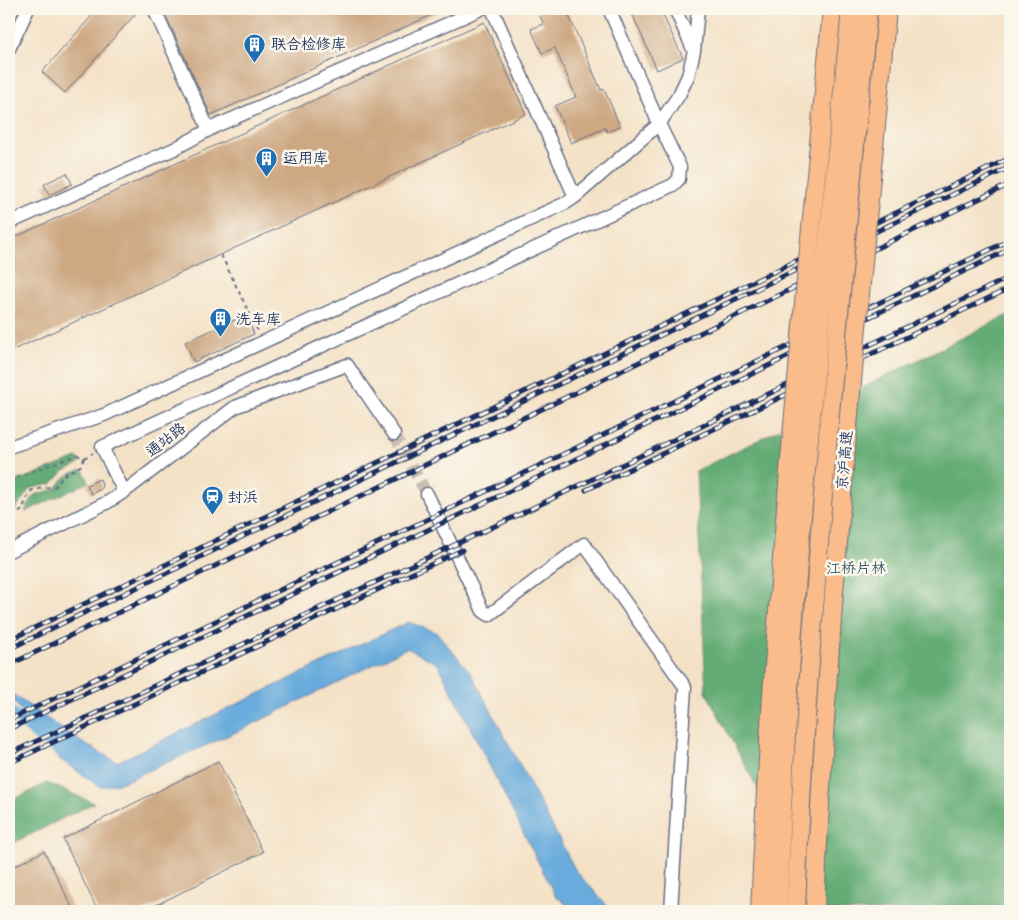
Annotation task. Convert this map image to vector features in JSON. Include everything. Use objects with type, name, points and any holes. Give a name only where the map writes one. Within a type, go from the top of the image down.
[{"type":"highway","points":[[760,911],[765,786],[786,498],[832,9]]},
{"type":"highway","points":[[778,911],[789,697],[800,549],[851,9]]},
{"type":"highway","name":"京沪高速","points":[[796,911],[807,698],[833,371],[868,9]]},
{"type":"highway","name":"京沪高速","points":[[815,911],[820,789],[842,493],[887,9]]},
{"type":"street","points":[[9,49],[28,9]]},
{"type":"street","points":[[154,9],[209,130]]},
{"type":"street","points":[[9,223],[174,149],[209,130],[482,9]]},
{"type":"street","points":[[492,9],[576,197]]},
{"type":"street","points":[[124,492],[102,447],[673,185],[678,179],[680,167],[659,124],[609,9]]},
{"type":"street","points":[[675,9],[694,51]]},
{"type":"street","points":[[9,447],[104,415],[576,197],[659,124],[678,95],[688,76],[694,51],[698,9]]},
{"type":"street","name":"通站路","points":[[9,551],[108,502],[124,492],[235,407],[347,366],[394,434]]},
{"type":"street","points":[[427,494],[483,611],[489,615],[584,544],[685,687],[671,911]]},
{"type":"path","points":[[221,255],[263,342]]},
{"type":"path","points":[[9,480],[76,455],[82,456],[85,460],[82,465],[64,474],[56,486],[32,490],[26,498],[22,511],[9,517]]},
{"type":"green space","name":"江桥片林","points":[[1010,314],[1010,911],[823,911],[706,692],[696,471]]},
{"type":"green space","points":[[77,458],[80,461],[79,464],[64,471],[52,484],[30,488],[15,510],[9,512],[9,484]]},
{"type":"green space","points":[[83,470],[89,482],[25,512],[34,495],[56,489],[64,478],[72,473]]},
{"type":"green space","points":[[47,783],[94,803],[9,845],[9,802]]},
{"type":"water","points":[[408,622],[436,632],[471,673],[576,871],[612,911],[574,911],[555,895],[438,664],[407,648],[243,729],[123,782],[100,787],[57,757],[9,695],[9,689],[11,693],[78,740],[117,762]]},
{"type":"building","points":[[98,9],[140,9],[65,93],[42,72]]},
{"type":"building","name":"联合检修库","points":[[163,9],[445,9],[211,115]]},
{"type":"building","points":[[536,9],[566,9],[601,90],[604,89],[620,126],[607,132],[605,128],[571,143],[555,106],[576,97],[555,48],[542,53],[531,29],[544,24]]},
{"type":"building","points":[[630,9],[660,9],[683,58],[657,70]]},
{"type":"building","name":"运用库","points":[[484,22],[526,114],[9,352],[9,240]]},
{"type":"building","points":[[67,173],[72,184],[49,195],[44,184]]},
{"type":"building","name":"洗车库","points":[[246,315],[254,334],[194,362],[185,342]]},
{"type":"building","points":[[100,479],[101,489],[91,494],[87,485]]},
{"type":"building","points":[[218,761],[263,852],[144,911],[98,911],[63,839]]},
{"type":"building","points":[[44,851],[74,911],[9,911],[9,869]]},
{"type":"waterway","points":[[9,710],[38,737],[53,745]]},
{"type":"tunnel","points":[[394,434],[427,494]]},
{"type":"railway","points":[[9,640],[1010,158]]},
{"type":"railway","points":[[9,649],[1010,167]]},
{"type":"railway","points":[[9,665],[1010,184]]},
{"type":"railway","points":[[9,720],[1010,240]]},
{"type":"railway","points":[[9,729],[516,488],[1010,249]]},
{"type":"railway","points":[[9,754],[514,517],[1010,277]]},
{"type":"railway","points":[[586,490],[1010,288]]},
{"type":"railway","points":[[9,763],[462,550]]},
{"type":"place","name":"联合检修库","points":[[255,63]]},
{"type":"place","name":"运用库","points":[[267,177]]},
{"type":"place","name":"洗车库","points":[[220,338]]},
{"type":"place","name":"封浜","points":[[212,516]]}]
